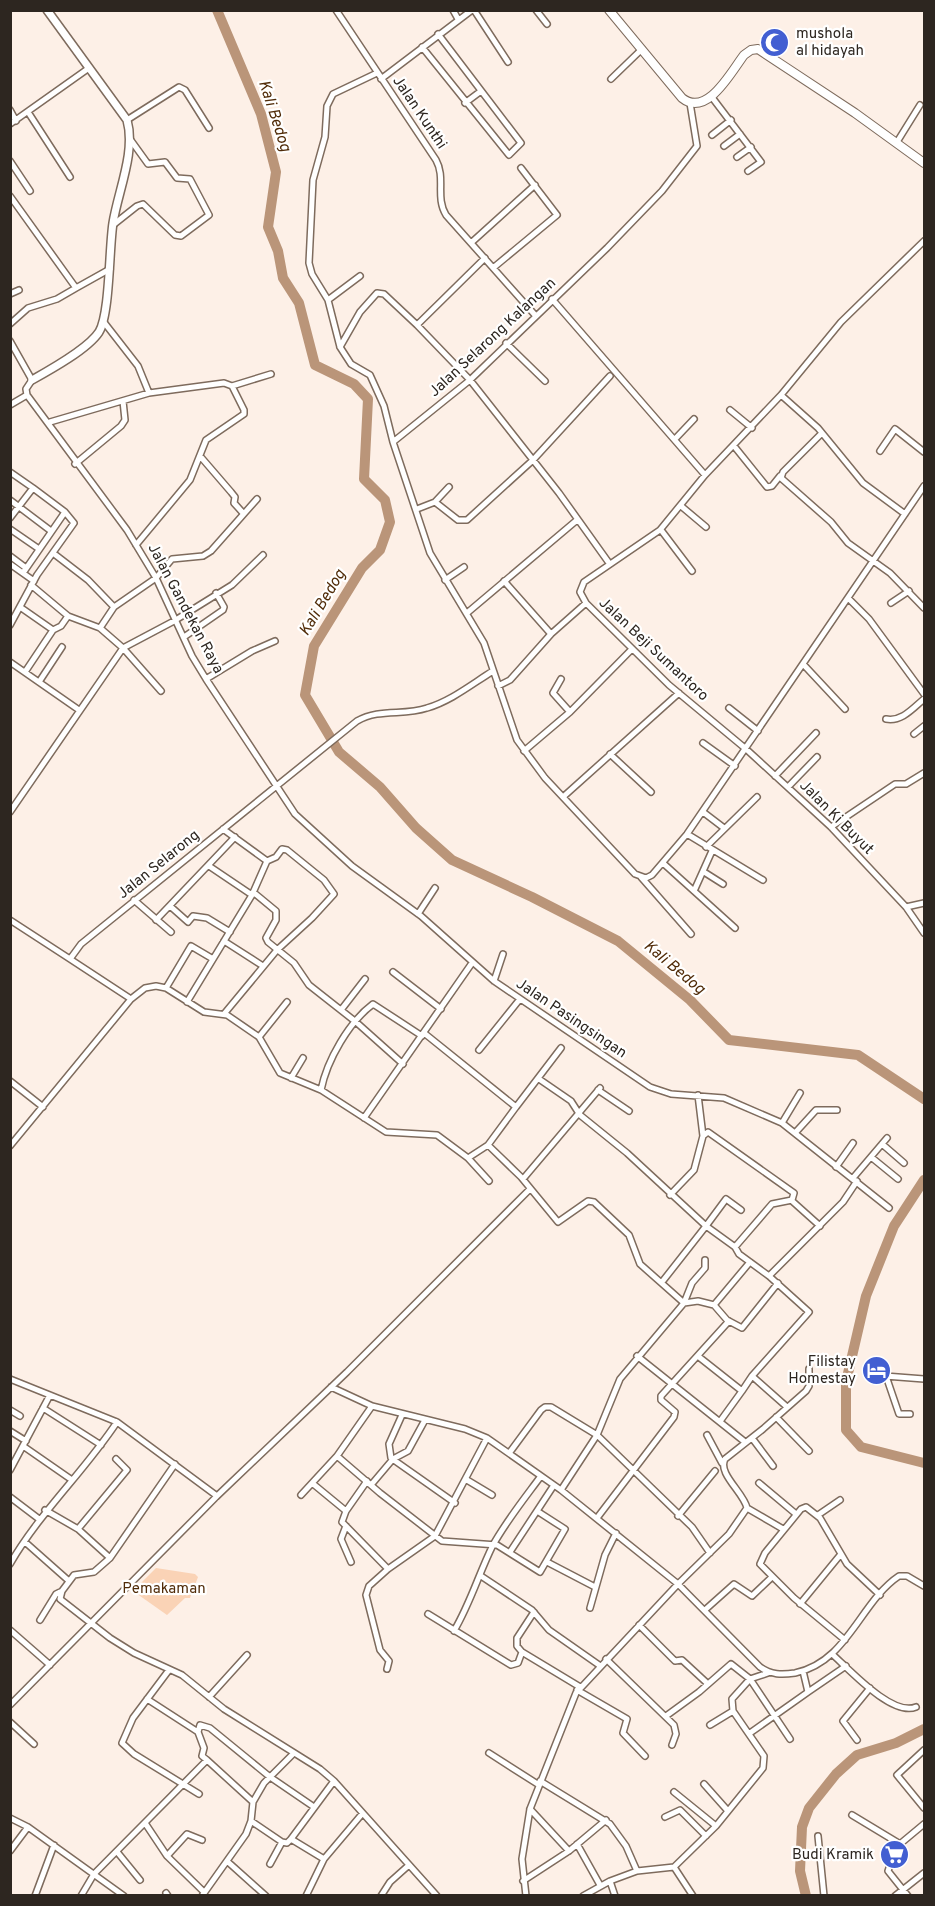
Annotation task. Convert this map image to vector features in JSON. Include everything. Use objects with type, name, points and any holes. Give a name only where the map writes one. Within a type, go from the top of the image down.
[{"type":"main road","points":[[609,10],[682,98],[690,103],[702,102],[711,96],[744,55],[751,50],[758,49],[897,142],[924,163]]},
{"type":"street","points":[[10,405],[27,395],[26,389],[32,380],[93,339],[101,329],[110,269],[112,226],[129,137],[127,120],[47,10]]},
{"type":"street","name":"Jalan Kunthi","points":[[336,10],[436,159],[441,173],[440,198],[443,210],[535,315]]},
{"type":"street","points":[[453,10],[458,19]]},
{"type":"street","points":[[381,79],[458,19],[473,10],[508,62]]},
{"type":"street","points":[[536,10],[547,24]]},
{"type":"street","points":[[422,47],[508,155],[521,143],[438,34]]},
{"type":"street","points":[[611,79],[642,50]]},
{"type":"street","points":[[10,110],[13,122],[89,68]]},
{"type":"street","points":[[377,73],[333,94],[327,106],[325,137],[313,180],[309,263],[312,274],[328,300],[340,347],[351,364],[370,375],[384,406],[393,442],[430,553],[484,644],[524,751],[563,797],[630,869],[641,877],[691,934]]},
{"type":"street","points":[[127,120],[179,87],[185,90],[209,128]]},
{"type":"street","points":[[465,103],[481,91]]},
{"type":"street","points":[[711,96],[762,162],[748,171]]},
{"type":"street","name":"Jalan Selarong Kalangan","points":[[393,442],[470,380],[607,248],[693,154],[698,138],[690,103]]},
{"type":"street","points":[[897,142],[920,105]]},
{"type":"street","points":[[28,112],[70,177]]},
{"type":"street","points":[[712,135],[731,120]]},
{"type":"street","points":[[724,146],[740,134]]},
{"type":"street","points":[[112,226],[137,206],[143,204],[175,235],[182,236],[209,215],[190,178],[177,178],[165,162],[148,164],[129,137]]},
{"type":"street","points":[[737,157],[751,147]]},
{"type":"street","points":[[10,161],[30,191]]},
{"type":"street","points":[[493,268],[558,215],[521,168]]},
{"type":"street","points":[[472,242],[535,185]]},
{"type":"street","points":[[10,196],[76,288]]},
{"type":"street","points":[[340,347],[360,312],[377,293],[384,294],[470,380],[609,563],[661,530],[705,476],[781,395],[841,322],[924,241]]},
{"type":"street","points":[[417,325],[485,258]]},
{"type":"street","points":[[10,324],[26,309],[57,299],[110,269]]},
{"type":"street","points":[[328,300],[360,276]]},
{"type":"street","points":[[10,294],[19,290]]},
{"type":"street","points":[[552,299],[705,476]]},
{"type":"street","points":[[103,321],[138,366],[149,393]]},
{"type":"street","points":[[10,341],[32,380]]},
{"type":"street","points":[[506,343],[545,381]]},
{"type":"street","points":[[48,420],[123,402],[149,393],[224,383],[232,386],[271,374]]},
{"type":"street","points":[[435,502],[458,520],[467,520],[533,460],[610,376]]},
{"type":"street","points":[[136,545],[190,480],[206,440],[244,412],[232,386]]},
{"type":"street","name":"Jalan Gandekan Raya","points":[[27,395],[48,420],[75,464],[114,510],[156,578],[175,620],[207,679],[277,786]]},
{"type":"street","points":[[781,395],[822,433],[863,483],[905,514]]},
{"type":"street","points":[[75,464],[122,426],[125,420],[123,402]]},
{"type":"street","points":[[730,410],[752,428]]},
{"type":"street","points":[[675,439],[694,419]]},
{"type":"street","points":[[880,451],[895,429],[924,452]]},
{"type":"street","points":[[734,446],[767,487],[772,486],[822,433]]},
{"type":"street","points":[[200,456],[235,497],[234,503],[243,513]]},
{"type":"street","points":[[10,472],[64,512],[74,523],[32,583],[10,625]]},
{"type":"street","points":[[780,476],[831,522],[848,543],[873,560],[909,591],[924,608]]},
{"type":"street","points":[[641,877],[652,875],[664,864],[703,812],[924,486]]},
{"type":"street","points":[[417,509],[435,502],[449,487]]},
{"type":"street","points":[[10,518],[33,488]]},
{"type":"street","points":[[100,628],[114,607],[156,578],[172,559],[202,556],[211,551],[257,499]]},
{"type":"street","points":[[10,500],[51,531]]},
{"type":"street","points":[[681,506],[706,527]]},
{"type":"street","points":[[24,570],[64,512]]},
{"type":"street","points":[[467,613],[577,520]]},
{"type":"street","points":[[10,529],[39,549]]},
{"type":"street","points":[[661,530],[692,571]]},
{"type":"street","points":[[53,553],[88,580],[114,607]]},
{"type":"street","points":[[10,812],[123,648],[165,626],[232,585],[263,555]]},
{"type":"street","points":[[10,556],[24,570],[32,583],[68,616],[100,628],[123,648],[161,692]]},
{"type":"street","name":"Jalan Beji Sumantoro","points":[[609,563],[581,586],[582,598],[679,693],[746,749]]},
{"type":"street","points":[[10,564],[24,570]]},
{"type":"street","points":[[445,580],[464,567]]},
{"type":"street","points":[[504,581],[551,634]]},
{"type":"street","points":[[891,603],[909,591]]},
{"type":"street","points":[[184,637],[223,610],[224,606],[216,593]]},
{"type":"street","points":[[848,598],[869,619],[924,694]]},
{"type":"street","points":[[498,686],[510,680],[551,634],[586,603]]},
{"type":"street","points":[[20,607],[53,630]]},
{"type":"street","points":[[25,672],[53,630],[61,626],[68,616]]},
{"type":"street","points":[[207,679],[242,657],[275,641]]},
{"type":"street","points":[[39,682],[62,647]]},
{"type":"street","points":[[524,751],[570,712],[632,649]]},
{"type":"street","points":[[10,662],[79,710]]},
{"type":"street","points":[[803,664],[845,709]]},
{"type":"street","name":"Jalan Selarong","points":[[70,959],[81,944],[134,900],[370,714],[418,710],[439,704],[493,671]]},
{"type":"street","points":[[561,679],[553,693],[570,712]]},
{"type":"street","points":[[563,797],[679,693]]},
{"type":"street","points":[[886,719],[896,720],[902,717],[924,699]]},
{"type":"street","points":[[729,708],[758,731]]},
{"type":"street","points":[[914,734],[924,726]]},
{"type":"street","points":[[776,776],[816,733]]},
{"type":"street","points":[[703,743],[735,766]]},
{"type":"street","name":"Jalan Ki Buyut","points":[[746,749],[831,827],[906,907],[924,931]]},
{"type":"street","points":[[610,754],[651,792]]},
{"type":"street","points":[[788,787],[817,757]]},
{"type":"street","points":[[831,827],[895,783],[906,784],[924,773]]},
{"type":"street","name":"Jalan Pasingsingan","points":[[277,786],[295,814],[332,849],[418,914],[469,968],[494,981],[650,1087],[671,1094],[731,1100],[782,1123],[889,1208]]},
{"type":"street","points":[[706,847],[757,797]]},
{"type":"street","points":[[703,812],[724,828]]},
{"type":"street","points":[[223,829],[267,861]]},
{"type":"street","points":[[687,834],[763,880]]},
{"type":"street","points":[[156,920],[235,837]]},
{"type":"street","points":[[187,1002],[230,932],[267,861],[276,857],[282,849],[287,850],[324,880],[334,894],[277,950],[224,1014]]},
{"type":"street","points":[[694,891],[712,851]]},
{"type":"street","points":[[664,864],[735,928]]},
{"type":"street","points":[[209,866],[276,911],[276,920],[266,938],[294,963],[309,985],[356,1022],[403,1064]]},
{"type":"street","points":[[704,872],[723,884]]},
{"type":"street","points":[[418,914],[435,888]]},
{"type":"street","points":[[134,900],[171,932]]},
{"type":"street","points":[[906,907],[924,903]]},
{"type":"street","points":[[170,906],[188,922],[193,916],[200,916],[230,932]]},
{"type":"street","points":[[10,920],[130,999]]},
{"type":"street","points":[[224,941],[263,966]]},
{"type":"street","points":[[166,988],[191,946],[213,959]]},
{"type":"street","points":[[494,981],[503,954]]},
{"type":"street","points":[[364,1118],[469,968]]},
{"type":"street","points":[[393,972],[441,1010]]},
{"type":"street","points":[[341,1010],[365,979]]},
{"type":"street","points":[[10,1146],[130,999],[145,988],[156,986],[166,988],[209,1014],[224,1014],[259,1037],[278,1071],[321,1090],[392,1134],[437,1135],[468,1158],[489,1181]]},
{"type":"street","points":[[479,1050],[519,1000]]},
{"type":"street","points":[[259,1037],[287,1002]]},
{"type":"street","points":[[321,1090],[329,1065],[356,1022],[370,1005],[376,1004],[423,1034],[516,1107]]},
{"type":"street","points":[[468,1158],[488,1145],[561,1048]]},
{"type":"street","points":[[291,1078],[303,1058]]},
{"type":"street","points":[[539,1079],[571,1101],[580,1115],[637,1161],[670,1195],[706,1226],[735,1247],[736,1251],[803,1304],[809,1313],[752,1376],[721,1420]]},
{"type":"street","points":[[10,1081],[43,1107]]},
{"type":"street","points":[[523,1179],[580,1115],[599,1089],[629,1111]]},
{"type":"street","points":[[782,1123],[800,1093]]},
{"type":"street","points":[[670,1195],[696,1167],[703,1136],[698,1096]]},
{"type":"street","points":[[795,1133],[816,1110],[837,1110]]},
{"type":"street","points":[[703,1136],[706,1132],[711,1134],[753,1163],[794,1193],[791,1200]]},
{"type":"street","points":[[768,1276],[820,1226],[851,1190],[871,1157],[887,1138]]},
{"type":"street","points":[[836,1167],[853,1143]]},
{"type":"street","points":[[882,1144],[904,1163]]},
{"type":"street","points":[[488,1145],[523,1179],[558,1222],[588,1201],[594,1202],[629,1235],[640,1264],[684,1303]]},
{"type":"street","points":[[871,1157],[898,1179]]},
{"type":"street","points":[[10,1705],[217,1496],[331,1387],[530,1189]]},
{"type":"street","points":[[662,1282],[726,1198],[741,1210]]},
{"type":"street","points":[[791,1200],[820,1226]]},
{"type":"street","points":[[735,1247],[774,1203],[791,1200]]},
{"type":"street","points":[[561,1490],[597,1435],[615,1388],[637,1356],[684,1303],[692,1282],[704,1269],[705,1260]]},
{"type":"street","points":[[714,1305],[750,1262]]},
{"type":"street","points":[[684,1303],[698,1301],[714,1305],[729,1321],[742,1328],[778,1283]]},
{"type":"street","points":[[597,1518],[674,1418],[674,1411],[661,1398],[729,1321]]},
{"type":"street","points":[[637,1356],[721,1420],[745,1442]]},
{"type":"street","points":[[699,1357],[742,1391]]},
{"type":"street","points":[[722,1463],[733,1450],[752,1438],[808,1388],[809,1368]]},
{"type":"street","points":[[868,1370],[872,1375],[924,1379]]},
{"type":"street","points":[[752,1376],[787,1407]]},
{"type":"street","points":[[886,1376],[899,1414],[910,1414]]},
{"type":"street","points":[[10,1379],[117,1422],[217,1496]]},
{"type":"street","points":[[331,1387],[372,1406],[465,1429],[487,1438],[510,1452],[597,1518],[678,1584],[706,1610],[735,1643],[768,1673]]},
{"type":"street","points":[[10,1470],[50,1395]]},
{"type":"street","points":[[301,1495],[337,1456],[372,1406]]},
{"type":"street","points":[[510,1452],[545,1407],[551,1407],[597,1435],[678,1516],[692,1527],[710,1553]]},
{"type":"street","points":[[43,1408],[101,1445]]},
{"type":"street","points":[[10,1410],[20,1416]]},
{"type":"street","points":[[402,1415],[388,1449],[393,1460],[455,1503]]},
{"type":"street","points":[[776,1417],[809,1451]]},
{"type":"street","points":[[388,1569],[341,1518],[369,1483],[393,1460],[408,1451],[425,1420]]},
{"type":"street","points":[[10,1564],[45,1510],[101,1445],[117,1422]]},
{"type":"street","points":[[10,1431],[72,1480]]},
{"type":"street","points":[[707,1435],[747,1508],[783,1530]]},
{"type":"street","points":[[387,1669],[389,1661],[380,1650],[366,1595],[369,1586],[388,1569],[435,1536],[455,1503],[487,1438]]},
{"type":"street","points":[[752,1438],[773,1466]]},
{"type":"street","points":[[337,1456],[435,1536],[449,1543],[498,1545],[538,1572],[547,1562],[566,1529],[537,1511]]},
{"type":"street","points":[[78,1529],[127,1470],[116,1458]]},
{"type":"street","points":[[40,1620],[56,1594],[62,1591],[76,1574],[94,1572],[110,1558],[175,1464]]},
{"type":"street","points":[[678,1516],[715,1471]]},
{"type":"street","points":[[454,1630],[481,1576],[492,1546],[518,1505],[541,1476]]},
{"type":"street","points":[[467,1480],[492,1495]]},
{"type":"street","points":[[312,1483],[346,1511]]},
{"type":"street","points":[[759,1483],[796,1514]]},
{"type":"street","points":[[510,1552],[554,1485]]},
{"type":"street","points":[[10,1497],[39,1520]]},
{"type":"street","points":[[818,1515],[840,1500]]},
{"type":"street","points":[[845,1640],[800,1604],[764,1569],[760,1560],[796,1514],[804,1507],[818,1515],[847,1564],[880,1595]]},
{"type":"street","points":[[526,1896],[522,1859],[530,1809],[578,1688],[729,1534],[747,1508]]},
{"type":"street","points":[[45,1510],[78,1529],[110,1558]]},
{"type":"street","points":[[346,1526],[341,1539],[351,1562]]},
{"type":"street","points":[[590,1608],[605,1555],[616,1533]]},
{"type":"street","points":[[25,1542],[69,1581]]},
{"type":"street","points":[[800,1604],[841,1554]]},
{"type":"street","points":[[547,1562],[596,1587]]},
{"type":"street","points":[[583,1896],[600,1885],[637,1870],[674,1867],[716,1826],[765,1764],[764,1756],[733,1711],[732,1699],[750,1679],[768,1673],[788,1674],[803,1671],[832,1654],[892,1581],[902,1575],[924,1586]]},
{"type":"street","points":[[481,1576],[534,1611],[549,1630],[599,1665]]},
{"type":"street","points":[[706,1610],[734,1584],[752,1596],[772,1577]]},
{"type":"street","points":[[62,1591],[62,1601],[91,1624],[134,1653],[192,1682],[209,1697],[334,1781],[437,1896]]},
{"type":"street","points":[[534,1611],[517,1638],[517,1646],[522,1652],[627,1719],[623,1733],[645,1756]]},
{"type":"street","points":[[428,1614],[512,1665],[520,1661],[522,1652]]},
{"type":"street","points":[[639,1624],[675,1661],[682,1660],[708,1684]]},
{"type":"street","points":[[10,1630],[50,1665]]},
{"type":"street","points":[[832,1654],[870,1688],[891,1703],[908,1709],[916,1707]]},
{"type":"street","points":[[209,1697],[247,1655]]},
{"type":"street","points":[[606,1659],[666,1716],[676,1730],[672,1745]]},
{"type":"street","points":[[666,1716],[731,1664],[750,1679],[790,1739]]},
{"type":"street","points":[[750,1733],[846,1666]]},
{"type":"street","points":[[169,1670],[123,1736],[122,1743],[134,1754],[199,1794]]},
{"type":"street","points":[[803,1671],[808,1692]]},
{"type":"street","points":[[857,1740],[843,1721],[870,1688]]},
{"type":"street","points":[[147,1699],[198,1732]]},
{"type":"street","points":[[710,1725],[733,1711]]},
{"type":"street","points":[[10,1722],[34,1744]]},
{"type":"street","points":[[253,1802],[202,1756],[204,1748],[198,1732],[200,1725],[210,1728],[270,1778],[314,1807]]},
{"type":"street","points":[[924,1750],[897,1774],[924,1808]]},
{"type":"street","points":[[145,1823],[167,1856],[203,1894],[228,1862],[251,1821],[253,1802],[270,1778],[294,1753]]},
{"type":"street","points":[[489,1753],[606,1820],[621,1837],[637,1870]]},
{"type":"street","points":[[81,1896],[94,1875],[207,1760]]},
{"type":"street","points":[[251,1821],[287,1843],[334,1781]]},
{"type":"street","points":[[704,1784],[728,1811]]},
{"type":"street","points":[[674,1792],[716,1826]]},
{"type":"street","points":[[530,1809],[569,1851]]},
{"type":"street","points":[[665,1818],[681,1810],[706,1836]]},
{"type":"street","points":[[306,1896],[324,1859],[362,1814]]},
{"type":"street","points":[[852,1815],[895,1841],[903,1843],[924,1824]]},
{"type":"street","points":[[10,1818],[28,1827],[124,1896]]},
{"type":"street","points":[[523,1881],[569,1851],[606,1820]]},
{"type":"street","points":[[10,1851],[28,1827]]},
{"type":"street","points":[[167,1856],[187,1834],[202,1840]]},
{"type":"street","points":[[818,1836],[824,1896]]},
{"type":"street","points":[[291,1839],[324,1859]]},
{"type":"street","points":[[895,1841],[885,1858],[890,1865],[889,1873],[906,1893]]},
{"type":"street","points":[[270,1864],[282,1842]]},
{"type":"street","points":[[578,1844],[600,1885]]},
{"type":"street","points":[[35,1896],[54,1845]]},
{"type":"street","points":[[118,1853],[140,1880]]},
{"type":"street","points":[[228,1862],[266,1896]]},
{"type":"street","points":[[381,1896],[390,1882],[409,1865]]},
{"type":"street","points":[[674,1867],[693,1896]]},
{"type":"street","points":[[896,1896],[906,1893],[924,1873]]},
{"type":"street","points":[[610,1881],[615,1896]]},
{"type":"green space","name":"Pemakaman","points":[[156,1568],[195,1574],[198,1577],[190,1598],[185,1598],[167,1615],[133,1591]]},
{"type":"waterway","name":"Kali Bedog","points":[[217,10],[261,114],[276,172],[268,227],[278,251],[283,278],[299,303],[315,365],[354,384],[368,399],[364,479],[385,500],[390,522],[380,550],[362,568],[314,646],[305,695],[339,752],[380,787],[416,828],[452,860],[532,897],[618,941],[690,1000],[729,1040],[858,1055],[924,1099]]},
{"type":"waterway","name":"Kali Bedog","points":[[924,1180],[894,1226],[866,1296],[846,1382],[846,1430],[861,1447],[924,1463]]},
{"type":"waterway","name":"Kali Bedog","points":[[806,1896],[800,1871],[802,1827],[809,1808],[836,1774],[857,1755],[896,1743],[924,1729]]},
{"type":"place","name":"mushola al hidayah","points":[[775,43]]},
{"type":"place","name":"Filistay Homestay","points":[[877,1371]]},
{"type":"place","name":"Budi Kramik","points":[[895,1855]]}]
